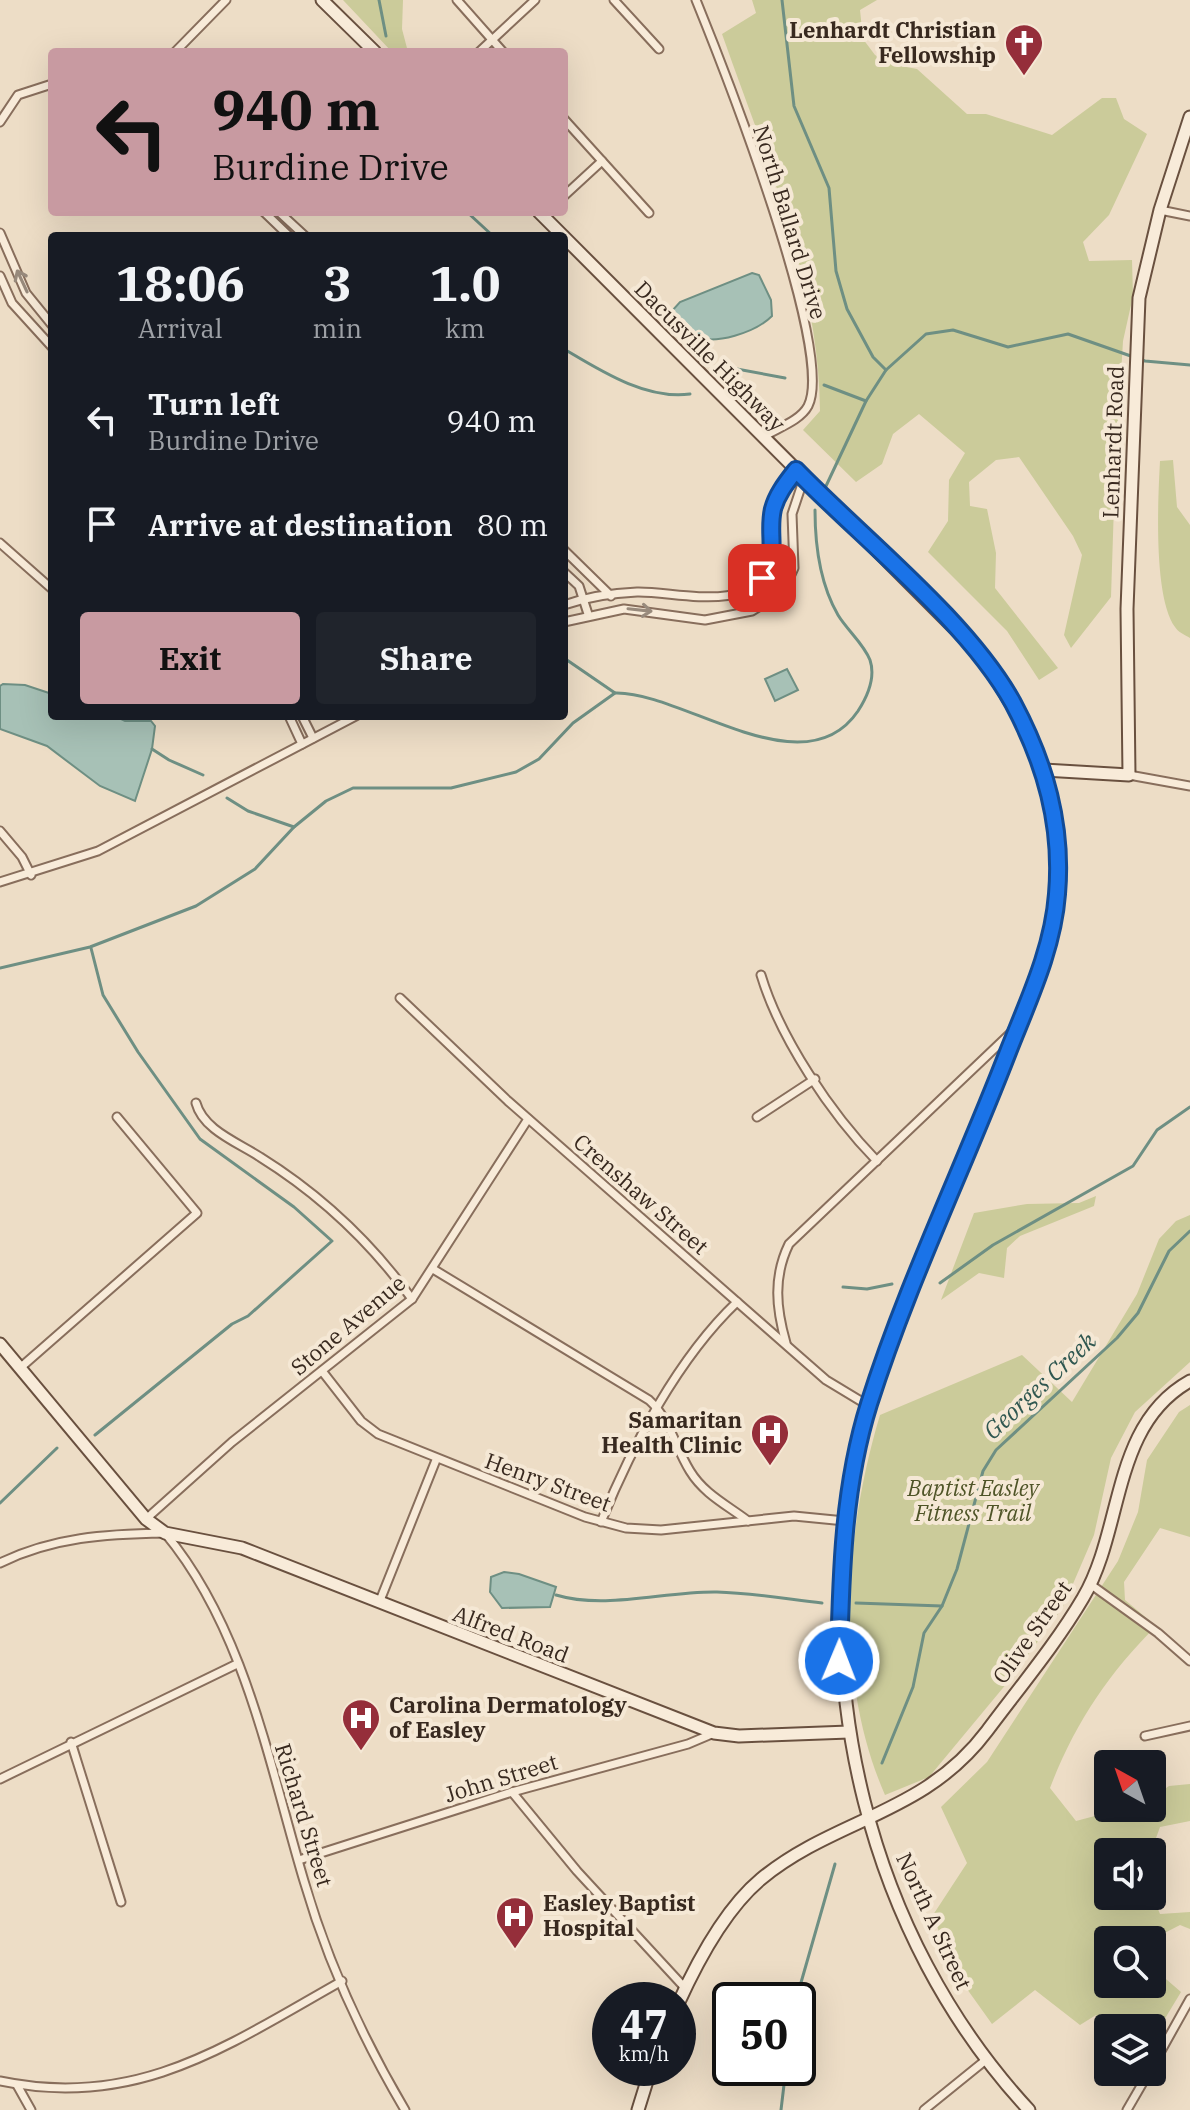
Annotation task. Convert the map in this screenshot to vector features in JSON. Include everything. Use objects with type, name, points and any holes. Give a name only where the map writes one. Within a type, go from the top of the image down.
[{"type":"street","points":[[179,48],[226,0]]},
{"type":"street","points":[[322,0],[371,48]]},
{"type":"street","points":[[457,0],[499,48]]},
{"type":"street","points":[[483,48],[535,0]]},
{"type":"street","points":[[614,0],[659,49]]},
{"type":"street","name":"North Ballard Drive","points":[[696,0],[768,195],[789,264],[813,365],[807,406],[800,415],[763,437]]},
{"type":"street","points":[[0,122],[18,95],[48,85]]},
{"type":"street","name":"Lenhardt Road","points":[[1129,775],[1127,609],[1139,298],[1160,210],[1190,117]]},
{"type":"street","points":[[568,123],[649,213]]},
{"type":"street","points":[[568,192],[602,161]]},
{"type":"street","points":[[1160,210],[1190,216]]},
{"type":"street","points":[[268,216],[285,232]]},
{"type":"street","points":[[283,216],[301,232]]},
{"type":"street","name":"Dacusville Highway","points":[[545,216],[559,232]]},
{"type":"street","points":[[0,233],[26,293],[48,320]]},
{"type":"street","name":"Dacusville Highway","points":[[568,242],[977,651],[1011,699],[1044,770],[1054,812],[1057,896],[1052,929],[1020,1024],[890,1344],[869,1406],[845,1521],[839,1661],[849,1732],[869,1821]]},
{"type":"street","points":[[0,276],[12,303],[48,341]]},
{"type":"street","points":[[568,604],[585,598],[637,592],[728,597],[762,578],[771,566],[772,513],[778,492],[800,474]]},
{"type":"street","points":[[568,621],[588,614],[624,609],[705,620],[752,611],[783,592],[794,568],[792,514],[800,474]]},
{"type":"street","points":[[0,543],[48,585]]},
{"type":"street","points":[[568,554],[611,596]]},
{"type":"street","points":[[568,577],[585,598],[588,614]]},
{"type":"street","points":[[291,720],[302,744]]},
{"type":"street","points":[[304,720],[313,738]]},
{"type":"street","points":[[0,882],[31,875],[98,851],[348,720]]},
{"type":"street","points":[[1044,770],[1129,775],[1190,786]]},
{"type":"street","points":[[0,831],[22,857],[31,875]]},
{"type":"street","points":[[761,975],[785,1030],[815,1079],[843,1122],[877,1161]]},
{"type":"street","name":"Crenshaw Street","points":[[400,998],[528,1119],[826,1380],[869,1406]]},
{"type":"street","points":[[787,1345],[779,1321],[776,1290],[779,1264],[789,1244],[1020,1024]]},
{"type":"street","points":[[757,1117],[815,1079]]},
{"type":"street","points":[[196,1103],[207,1123],[317,1195],[386,1264],[412,1299]]},
{"type":"street","points":[[20,1368],[197,1213],[117,1117]]},
{"type":"street","name":"Stone Avenue","points":[[146,1519],[221,1451],[412,1299],[528,1119]]},
{"type":"street","points":[[433,1269],[561,1344],[659,1409],[691,1474],[707,1492],[748,1521]]},
{"type":"street","points":[[601,1522],[629,1460],[702,1338],[737,1302]]},
{"type":"street","points":[[0,1344],[146,1519],[165,1533]]},
{"type":"street","name":"Henry Street","points":[[322,1371],[368,1428],[436,1460],[601,1522],[661,1530],[794,1516],[845,1521]]},
{"type":"street","name":"Olive Street","points":[[689,1982],[740,1900],[759,1880],[798,1854],[911,1799],[963,1762],[1083,1598],[1112,1526],[1129,1457],[1141,1432],[1154,1411],[1190,1381]]},
{"type":"street","points":[[379,1603],[436,1460]]},
{"type":"street","points":[[0,1563],[48,1544],[78,1537],[165,1533]]},
{"type":"street","name":"Alfred Road","points":[[165,1533],[242,1548],[714,1733],[739,1736],[849,1732]]},
{"type":"street","name":"Richard Street","points":[[165,1533],[199,1584],[237,1664],[299,1860],[342,1981],[365,2036],[405,2110]]},
{"type":"street","points":[[1090,1584],[1158,1633],[1190,1661]]},
{"type":"street","points":[[0,1779],[237,1664]]},
{"type":"street","points":[[1145,1736],[1190,1726]]},
{"type":"street","name":"John Street","points":[[299,1860],[512,1792],[688,1744],[714,1733]]},
{"type":"street","points":[[71,1742],[121,1902]]},
{"type":"street","points":[[512,1792],[577,1871],[679,1982]]},
{"type":"street","name":"North A Street","points":[[869,1821],[923,1958],[987,2059],[1029,2110]]},
{"type":"street","points":[[0,2081],[75,2092],[98,2090],[175,2070],[219,2051],[342,1981]]},
{"type":"street","points":[[1166,2042],[1190,1999]]},
{"type":"street","points":[[924,2110],[987,2059]]},
{"type":"street","points":[[17,2085],[31,2110]]},
{"type":"street","points":[[638,2110],[645,2086]]},
{"type":"street","points":[[1127,2110],[1141,2086]]},
{"type":"green space","points":[[343,0],[403,0],[402,29],[407,48],[388,48]]},
{"type":"green space","points":[[752,0],[877,0],[860,10],[863,39],[875,55],[891,64],[917,69],[967,114],[986,114],[1052,135],[1102,98],[1116,98],[1124,119],[1147,134],[1109,215],[1083,242],[1089,261],[1132,260],[1133,296],[1123,341],[1111,597],[1071,648],[1064,635],[1082,555],[1073,536],[1019,457],[996,460],[969,482],[970,506],[987,509],[996,553],[995,588],[1058,668],[1039,680],[1007,631],[928,552],[948,521],[949,480],[965,453],[919,414],[893,434],[882,464],[856,482],[803,430],[820,411],[810,314],[787,219],[722,34],[756,13]]},
{"type":"green space","points":[[1173,460],[1177,507],[1190,525],[1190,638],[1176,629],[1168,613],[1160,571],[1160,461]]},
{"type":"green space","points":[[1096,1196],[1094,1206],[1020,1236],[1007,1248],[1004,1278],[979,1273],[941,1300],[974,1213],[1027,1204],[1079,1203]]},
{"type":"green space","name":"Baptist Easley Fitness Trail","points":[[1190,1215],[1190,1362],[1135,1412],[1111,1458],[1094,1535],[1063,1607],[1012,1677],[929,1777],[885,1795],[869,1750],[858,1703],[850,1606],[858,1509],[880,1415],[1022,1355],[1072,1402],[1137,1294],[1159,1239],[1176,1221]]},
{"type":"green space","points":[[1190,1405],[1190,1537],[1160,1528],[1124,1582],[1125,1600],[1156,1626],[1094,1701],[1070,1743],[1050,1788],[1076,1821],[1094,1816],[1094,1822],[1166,1822],[1166,1788],[1190,1784],[1190,1821],[1160,1827],[1156,1838],[1094,1838],[1094,1910],[1158,1910],[1160,1914],[1190,1912],[1190,1929],[1180,1925],[1166,1932],[1166,1926],[1094,1926],[1094,1998],[1166,1998],[1166,1979],[1181,1992],[1166,2017],[1166,2014],[1094,2014],[1080,2025],[1035,1990],[992,2024],[952,1968],[933,1915],[967,1863],[941,1807],[987,1762],[1118,1561],[1138,1512],[1147,1460],[1179,1412]]},
{"type":"shaded area","points":[[752,273],[759,275],[771,300],[772,316],[756,327],[735,336],[702,339],[687,332],[671,312],[680,302]]},
{"type":"shaded area","points":[[787,669],[798,690],[775,701],[765,679]]},
{"type":"shaded area","points":[[25,685],[48,693],[48,720],[151,721],[155,726],[152,749],[135,801],[100,786],[47,746],[0,729],[0,686]]},
{"type":"shaded area","points":[[504,1572],[556,1587],[550,1607],[502,1608],[490,1592],[491,1577]]},
{"type":"waterway","points":[[379,0],[386,36]]},
{"type":"waterway","points":[[782,0],[794,106],[829,188],[836,271],[847,309],[873,357],[886,370]]},
{"type":"waterway","points":[[471,216],[489,232]]},
{"type":"waterway","points":[[826,486],[866,401],[886,370],[926,334],[953,330],[1008,347],[1068,334],[1145,361],[1190,365]]},
{"type":"waterway","points":[[568,351],[641,388],[673,395],[690,394]]},
{"type":"waterway","points":[[726,367],[785,378]]},
{"type":"waterway","points":[[824,385],[866,401]]},
{"type":"waterway","points":[[0,968],[90,947],[196,906],[255,869],[294,827],[326,801],[353,788],[451,788],[516,772],[539,759],[573,723],[615,693],[642,696],[775,740],[807,742],[835,733],[861,706],[870,687],[872,667],[864,648],[838,615],[827,590],[816,537],[815,510]]},
{"type":"waterway","points":[[568,661],[615,693]]},
{"type":"waterway","points":[[152,749],[203,775]]},
{"type":"waterway","points":[[227,798],[248,811],[294,827]]},
{"type":"waterway","points":[[91,948],[103,995],[138,1052],[200,1139],[294,1207],[332,1241],[248,1316],[232,1324],[95,1435]]},
{"type":"waterway","points":[[940,1283],[993,1245],[1133,1166],[1157,1130],[1190,1107]]},
{"type":"waterway","name":"Georges Creek","points":[[882,1763],[913,1687],[924,1633],[942,1606],[957,1569],[983,1471],[996,1450],[1117,1338],[1138,1313],[1169,1251],[1190,1231]]},
{"type":"waterway","points":[[843,1287],[867,1289],[892,1284]]},
{"type":"waterway","points":[[0,1503],[57,1448]]},
{"type":"waterway","points":[[556,1595],[595,1601],[717,1592],[822,1603]]},
{"type":"waterway","points":[[856,1603],[942,1606]]},
{"type":"waterway","name":"Georges Creek","points":[[801,1982],[835,1864]]},
{"type":"waterway","name":"Georges Creek","points":[[781,2110],[784,2086]]},
{"type":"place","name":"Lenhardt Christian Fellowship","points":[[1024,77]]},
{"type":"place","name":"Samaritan Health Clinic","points":[[770,1467]]},
{"type":"place","name":"Carolina Dermatology of Easley","points":[[361,1752]]},
{"type":"place","name":"Easley Baptist Hospital","points":[[515,1950]]},
{"type":"route","points":[[762,578],[771,566],[772,513],[778,492],[796,470],[977,651],[1011,699],[1049,784],[1058,862],[1052,929],[1024,1015],[890,1344],[857,1448],[845,1521],[839,1661]]}]
